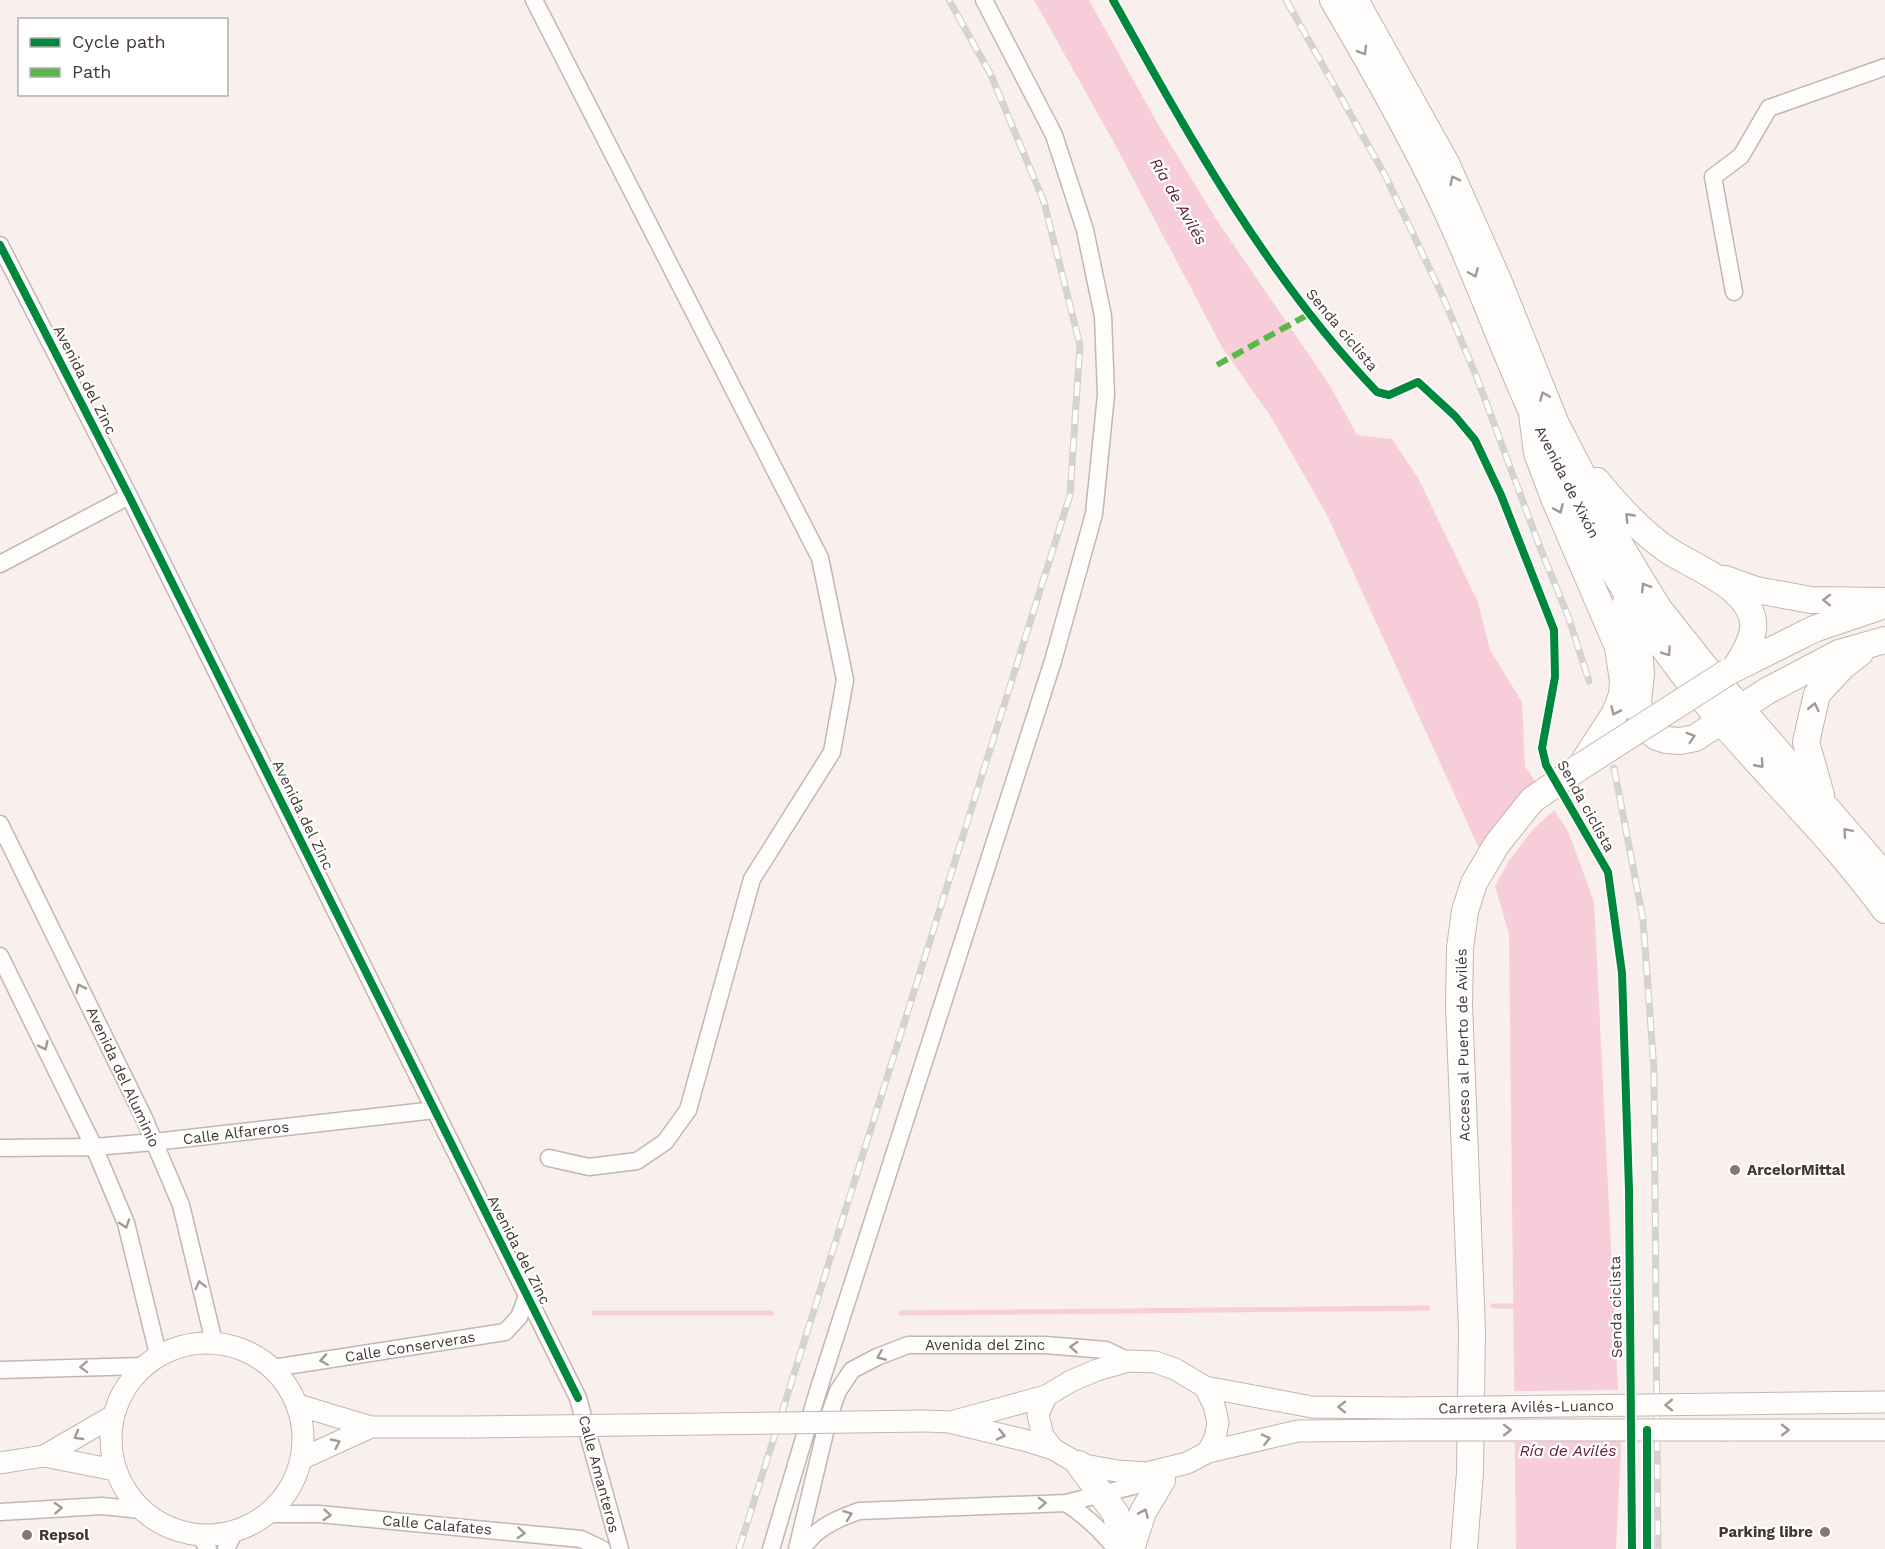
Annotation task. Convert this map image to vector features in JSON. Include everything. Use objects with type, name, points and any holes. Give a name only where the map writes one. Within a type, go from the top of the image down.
[{"type":"highway","name":"Avenida de Xixón","points":[[1333,0],[1386,92],[1428,172],[1471,265],[1532,413],[1584,520],[1610,565],[1672,659],[1823,804],[1885,876]]},
{"type":"highway","name":"Avenida de Xixón","points":[[1355,0],[1446,163],[1566,447],[1605,519],[1659,609],[1731,714],[1885,910]]},
{"type":"highway","points":[[1532,413],[1538,453],[1554,498],[1618,647],[1622,667],[1622,696],[1615,713],[1580,767]]},
{"type":"highway","points":[[1566,447],[1634,523],[1677,557],[1710,574],[1737,593],[1750,613],[1754,627],[1751,639],[1732,670]]},
{"type":"highway","points":[[1610,565],[1639,648],[1641,673],[1638,701],[1640,713],[1649,731],[1657,737],[1680,741],[1695,738],[1731,714],[1839,653],[1880,641]]},
{"type":"highway","points":[[1710,574],[1756,591],[1811,600],[1885,603]]},
{"type":"highway","name":"Acceso al Puerto de Avilés","points":[[1470,1472],[1472,1330],[1459,1005],[1460,948],[1465,911],[1474,883],[1497,844],[1532,800],[1580,767],[1732,670],[1814,629],[1885,603]]},
{"type":"highway","points":[[1823,804],[1806,742],[1817,694],[1844,664],[1880,641]]},
{"type":"highway","points":[[1079,1464],[1116,1514],[1123,1549]]},
{"type":"highway","points":[[1464,1549],[1470,1472]]},
{"type":"highway","points":[[1470,1472],[1473,1549]]},
{"type":"highway","points":[[1131,1549],[1143,1512],[1162,1480]]},
{"type":"main road","points":[[214,1342],[245,1349],[273,1368],[287,1385],[298,1405],[303,1427],[302,1459],[290,1489],[269,1514],[230,1540],[218,1535],[203,1542],[191,1534],[164,1526],[141,1510],[126,1492],[115,1470],[110,1446],[112,1416],[123,1389],[150,1360],[185,1344],[214,1342]]},
{"type":"main road","points":[[298,1405],[371,1427],[926,1420],[949,1422],[1028,1441],[1053,1449],[1079,1464],[1117,1472],[1147,1473],[1187,1463],[1208,1452],[1215,1438],[1218,1423],[1214,1405],[1205,1387],[1175,1368],[1155,1362],[1130,1361],[1097,1370],[1071,1381],[1046,1396],[949,1422]]},
{"type":"main road","name":"Carretera Avilés-Luanco","points":[[1205,1387],[1312,1407],[1885,1402]]},
{"type":"main road","points":[[1046,1396],[1038,1415],[1043,1436],[1053,1449]]},
{"type":"main road","points":[[44,1456],[112,1416]]},
{"type":"main road","points":[[302,1459],[371,1427]]},
{"type":"main road","name":"Carretera Avilés-Luanco","points":[[1208,1452],[1298,1431],[1885,1430]]},
{"type":"main road","points":[[0,1463],[44,1456],[115,1470]]},
{"type":"street","points":[[534,0],[820,558],[845,680],[832,752],[752,879],[688,1110],[665,1142],[637,1161],[589,1167],[549,1158]]},
{"type":"street","points":[[771,1549],[822,1380],[1053,661],[1094,514],[1106,395],[1103,316],[1085,230],[1054,135],[984,0]]},
{"type":"street","points":[[1734,292],[1713,177],[1741,156],[1769,108],[1885,67]]},
{"type":"street","name":"Avenida del Zinc","points":[[0,245],[129,496],[578,1398]]},
{"type":"street","points":[[0,564],[129,496]]},
{"type":"street","name":"Avenida del Aluminio","points":[[0,824],[154,1142],[181,1205],[214,1342]]},
{"type":"street","points":[[0,956],[94,1147],[126,1223],[150,1360],[0,1370]]},
{"type":"street","name":"Calle Alfareros","points":[[0,1148],[94,1147],[154,1142],[435,1110]]},
{"type":"street","name":"Calle Conserveras","points":[[273,1368],[505,1332],[519,1317],[527,1296]]},
{"type":"street","name":"Avenida del Zinc","points":[[797,1549],[829,1416],[838,1391],[852,1370],[908,1345],[1045,1345],[1106,1350],[1130,1361]]},
{"type":"street","name":"Calle Amanteros","points":[[578,1398],[620,1549]]},
{"type":"street","points":[[802,1549],[820,1528],[836,1519],[859,1511],[1066,1503],[1162,1480],[1187,1463]]},
{"type":"street","points":[[1066,1503],[1104,1532],[1116,1549]]},
{"type":"street","points":[[0,1512],[102,1506],[141,1510]]},
{"type":"street","name":"Calle Calafates","points":[[269,1514],[319,1514],[581,1539],[602,1549]]},
{"type":"water","name":"Ría de Avilés","points":[[1034,0],[1089,0],[1156,121],[1218,222],[1329,384],[1357,435],[1392,439],[1418,478],[1478,602],[1490,650],[1522,702],[1525,766],[1568,831],[1594,902],[1621,1450],[1616,1549],[1516,1549],[1509,934],[1493,879],[1328,517],[1271,417],[1222,347],[1112,139]]},
{"type":"pier","points":[[1538,780],[1557,808],[1535,827],[1510,859],[1493,890],[1478,853],[1493,829],[1519,798]]},
{"type":"pier","points":[[1622,1390],[1624,1441],[1511,1442],[1511,1391]]},
{"type":"waterway","points":[[1493,1306],[1512,1306]]},
{"type":"waterway","points":[[901,1313],[1428,1308]]},
{"type":"waterway","points":[[594,1313],[771,1313]]},
{"type":"railway","points":[[739,1549],[1070,495],[1080,345],[1044,202],[991,75],[949,0]]},
{"type":"railway","points":[[1286,0],[1386,177],[1443,297],[1477,378],[1568,616],[1589,681]]},
{"type":"railway","points":[[1614,768],[1643,919],[1654,1070],[1658,1549]]},
{"type":"marked path","points":[[1217,365],[1309,314]]},
{"type":"cycle path","name":"Senda ciclista","points":[[1113,0],[1171,103],[1233,205],[1265,254],[1337,348],[1377,392],[1389,395],[1418,382],[1455,416],[1475,440],[1501,495],[1554,630],[1555,677],[1542,748],[1546,765],[1608,872],[1622,973],[1629,1190],[1632,1549]]},
{"type":"cycle path","points":[[0,245],[129,496],[578,1398]]},
{"type":"cycle path","points":[[1647,1430],[1647,1549]]},
{"type":"place","name":"ArcelorMittal","points":[[1735,1170]]},
{"type":"place","name":"Parking libre","points":[[1825,1532]]},
{"type":"place","name":"Repsol","points":[[27,1535]]}]
